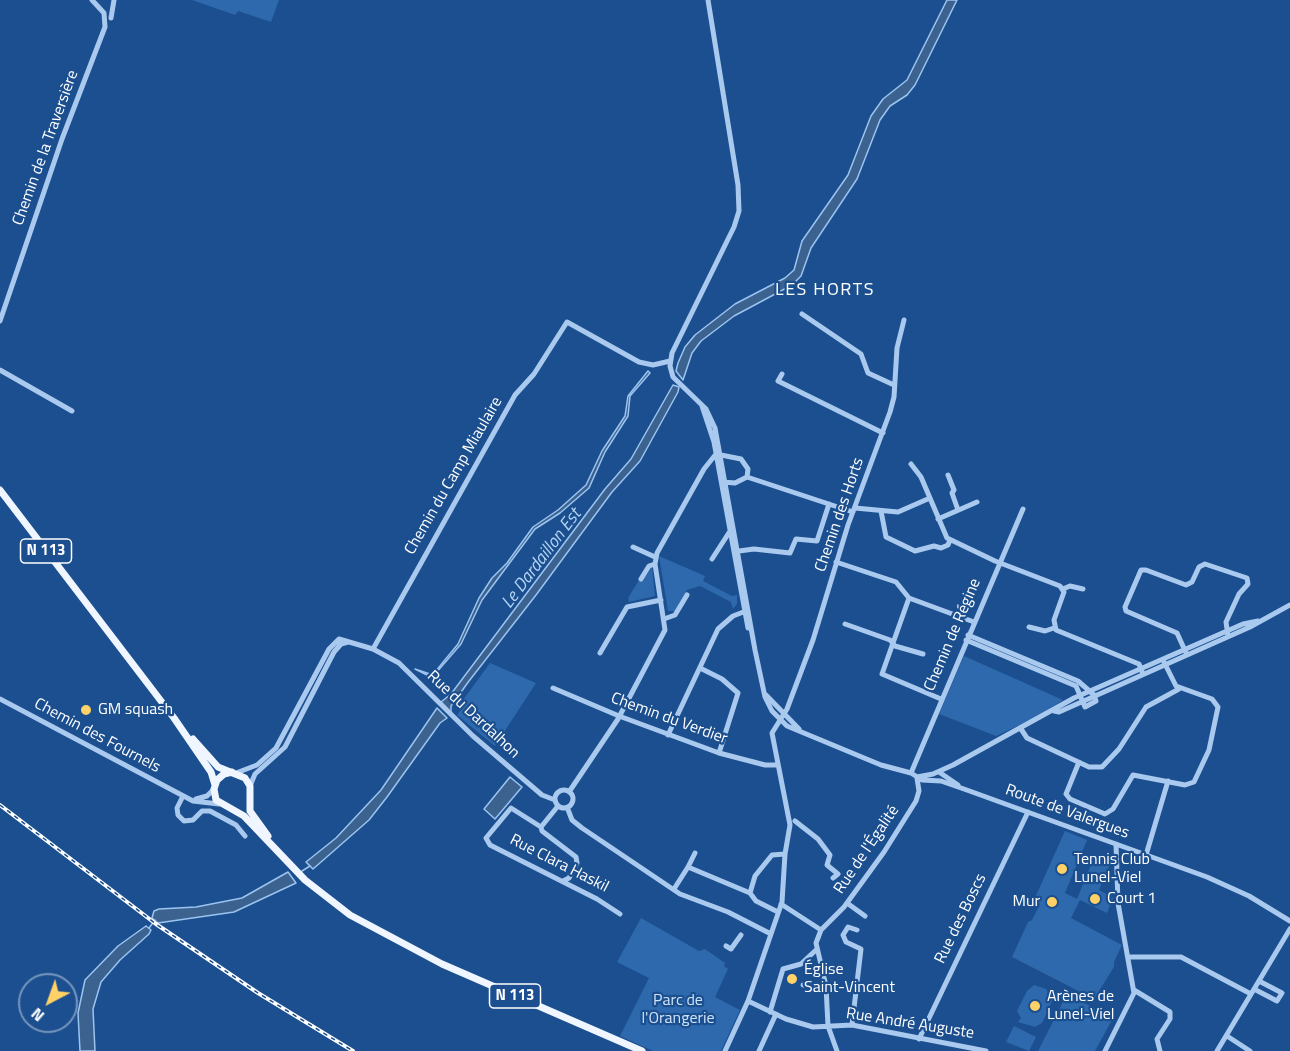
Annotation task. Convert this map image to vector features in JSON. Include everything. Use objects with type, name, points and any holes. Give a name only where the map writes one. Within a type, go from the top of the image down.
[{"type":"main road","name":"N 113","points":[[0,490],[174,718],[211,772],[214,787]]},
{"type":"main road","name":"N 113","points":[[174,718],[218,767],[235,773]]},
{"type":"main road","points":[[235,773],[245,778],[250,786],[249,796],[243,805],[232,808],[220,804],[214,787],[221,776],[235,773]]},
{"type":"main road","name":"N 113","points":[[249,796],[250,811],[284,858]]},
{"type":"main road","name":"N 113","points":[[232,808],[244,816],[305,880],[350,915],[404,945],[628,1048],[642,1051]]},
{"type":"street","points":[[92,0],[109,18]]},
{"type":"street","name":"Chemin de la Traversière","points":[[0,321],[62,139],[102,38],[114,0]]},
{"type":"street","points":[[708,0],[738,185],[739,211],[734,227],[672,352],[670,361],[674,377],[702,406],[715,428],[755,661],[772,711],[781,721],[881,765],[917,777]]},
{"type":"street","points":[[802,314],[861,354],[868,373],[894,385]]},
{"type":"street","name":"Chemin des Horts","points":[[725,1051],[748,1001],[781,904],[790,825],[772,733],[781,721],[813,640],[836,562],[883,433],[894,398],[897,348],[904,320]]},
{"type":"street","name":"Chemin du Camp Miaulaire","points":[[373,649],[515,395],[534,374],[567,322],[639,362],[653,365],[670,361]]},
{"type":"street","points":[[0,370],[72,411]]},
{"type":"street","points":[[782,374],[778,381],[883,433]]},
{"type":"street","points":[[718,454],[744,461],[748,469],[747,477]]},
{"type":"street","points":[[569,792],[619,716],[663,634],[664,619],[655,557],[704,469],[718,454]]},
{"type":"street","points":[[911,464],[921,477],[946,537],[1058,584],[1063,589],[1064,595],[1054,620],[1054,627],[1059,632],[1134,662],[1142,672]]},
{"type":"street","points":[[948,475],[958,510]]},
{"type":"street","points":[[724,482],[735,483],[747,477],[854,510],[898,512],[930,498]]},
{"type":"street","points":[[938,519],[977,502]]},
{"type":"street","points":[[739,551],[754,549],[790,553],[796,539],[817,541],[829,504]]},
{"type":"street","name":"Chemin de Régine","points":[[910,773],[1023,509]]},
{"type":"street","points":[[881,511],[886,537],[915,551],[934,546],[941,548],[948,545],[950,540]]},
{"type":"street","points":[[732,528],[739,551],[746,611]]},
{"type":"street","points":[[712,559],[732,528]]},
{"type":"street","points":[[633,547],[655,557]]},
{"type":"street","points":[[836,562],[896,582],[909,598],[974,622]]},
{"type":"street","points":[[641,579],[649,566],[655,564]]},
{"type":"street","points":[[1186,652],[1177,633],[1126,611],[1125,607],[1137,574],[1146,570],[1186,585],[1192,582],[1202,565],[1244,575],[1248,581],[1227,622],[1227,634]]},
{"type":"street","points":[[1063,589],[1070,586],[1083,589]]},
{"type":"street","points":[[664,619],[675,615],[687,595]]},
{"type":"street","points":[[909,598],[882,674],[941,699]]},
{"type":"street","points":[[600,653],[627,607],[661,600]]},
{"type":"street","points":[[937,777],[953,765],[1054,711],[1290,605]]},
{"type":"street","points":[[668,735],[720,626],[746,611]]},
{"type":"street","points":[[844,624],[923,654]]},
{"type":"street","points":[[1029,627],[1045,631],[1054,627]]},
{"type":"street","points":[[967,638],[1031,660],[1078,681],[1092,693],[1096,701],[1089,708],[1083,706],[1076,686],[967,638]]},
{"type":"street","points":[[235,773],[250,769],[276,748],[333,643],[339,639],[350,642]]},
{"type":"street","points":[[250,786],[255,774],[285,747],[337,647],[350,642]]},
{"type":"street","name":"Rue du Dardalhon","points":[[350,642],[373,649],[399,663],[449,715],[542,795],[555,800]]},
{"type":"street","points":[[1079,762],[1066,794],[1070,799],[1105,814],[1110,812],[1133,775],[1188,785],[1194,782],[1209,750],[1218,711],[1217,704],[1212,699],[1179,689],[1164,662]]},
{"type":"street","points":[[700,668],[722,678],[738,693],[719,753]]},
{"type":"street","name":"Chemin du Verdier","points":[[553,688],[619,716],[719,753],[765,765],[778,765]]},
{"type":"street","points":[[1021,729],[1027,738],[1096,768],[1107,764],[1146,707],[1179,689]]},
{"type":"street","points":[[765,694],[799,729]]},
{"type":"street","name":"Chemin des Fournels","points":[[0,699],[184,796],[198,802],[220,804]]},
{"type":"street","points":[[946,776],[953,765]]},
{"type":"street","name":"Route de Valergues","points":[[917,777],[946,776],[964,789]]},
{"type":"street","name":"Rue de l'Égalité","points":[[821,930],[847,903],[884,852],[918,796],[917,777]]},
{"type":"street","name":"Route de Valergues","points":[[937,777],[964,789],[1144,854],[1249,896],[1290,921]]},
{"type":"street","points":[[1144,854],[1168,781]]},
{"type":"street","points":[[214,787],[202,798],[184,796],[177,808],[178,815],[184,821],[193,820],[202,811],[210,811],[236,825],[245,836]]},
{"type":"street","points":[[558,806],[555,800],[561,791],[569,792]]},
{"type":"street","points":[[567,807],[573,799],[569,792]]},
{"type":"street","points":[[558,806],[567,807]]},
{"type":"street","points":[[558,806],[541,827],[545,833],[576,857],[577,863],[569,878],[563,881]]},
{"type":"street","points":[[567,807],[572,820],[582,828],[693,901],[728,912],[771,934]]},
{"type":"street","name":"Rue Clara Haskil","points":[[541,827],[511,808],[486,838],[490,845],[613,907],[620,914]]},
{"type":"street","name":"Rue des Boscs","points":[[918,1039],[1028,812]]},
{"type":"street","points":[[795,821],[818,839],[830,855],[827,866],[838,874],[833,878]]},
{"type":"street","points":[[1105,1051],[1134,990],[1130,957],[1118,903],[1116,844]]},
{"type":"street","points":[[674,889],[695,853]]},
{"type":"street","points":[[750,893],[755,876],[772,855],[785,854]]},
{"type":"street","points":[[688,867],[750,893],[756,902],[778,912]]},
{"type":"street","points":[[847,903],[865,916]]},
{"type":"street","points":[[781,904],[821,930],[816,950],[826,986],[828,1026],[837,1051]]},
{"type":"street","points":[[852,1025],[861,949],[846,942],[843,937],[848,927],[857,930]]},
{"type":"street","points":[[1217,1051],[1290,929]]},
{"type":"street","points":[[726,946],[731,950],[741,934]]},
{"type":"street","points":[[759,1051],[773,1013],[783,969],[801,964],[816,950]]},
{"type":"street","points":[[1130,957],[1181,957],[1277,1001],[1282,993],[1259,981]]},
{"type":"street","points":[[803,985],[826,986]]},
{"type":"street","points":[[1134,990],[1170,1012],[1170,1019],[1157,1039],[1160,1051]]},
{"type":"street","name":"Rue André Auguste","points":[[748,1001],[773,1013],[813,1027],[852,1025],[986,1051]]},
{"type":"street","points":[[1227,1036],[1250,1051]]},
{"type":"street","points":[[831,1051],[834,1041]]},
{"type":"street","points":[[944,1051],[945,1044]]},
{"type":"green space","points":[[192,0],[279,0],[271,22],[238,11],[235,15]]},
{"type":"green space","points":[[659,556],[705,576],[703,581],[732,596],[737,595],[737,604],[733,609],[731,602],[700,586],[687,590],[675,611],[668,611]]},
{"type":"green space","points":[[652,567],[655,596],[629,602],[628,598],[639,580],[643,581]]},
{"type":"green space","points":[[964,656],[1063,700],[1033,719],[996,736],[939,714]]},
{"type":"green space","points":[[490,663],[536,683],[495,746],[457,715],[464,705],[463,700]]},
{"type":"green space","points":[[1065,831],[1087,840],[1065,893],[1077,899],[1095,855],[1111,862],[1099,890],[1113,898],[1107,913],[1080,900],[1071,918],[1122,945],[1114,967],[1094,999],[1012,957],[1028,922],[1032,920],[1040,904],[1034,900]]},
{"type":"green space","name":"Parc de l'Orangerie","points":[[641,918],[699,951],[705,949],[725,963],[724,966],[728,969],[715,997],[740,1010],[721,1051],[653,1051],[620,1036],[649,978],[617,962]]},
{"type":"green space","name":"Arènes de Lunel-Viel","points":[[1034,985],[1046,989],[1053,999],[1042,1023],[1035,1027],[1018,1022],[1021,1018],[1017,1011],[1027,991]]},
{"type":"green space","points":[[1067,994],[1113,1018],[1095,1051],[1038,1051]]},
{"type":"green space","points":[[1014,1026],[1036,1037],[1029,1051],[1006,1042]]},
{"type":"shaded area","points":[[947,0],[957,0],[915,85],[907,95],[890,106],[880,120],[857,179],[811,248],[801,276],[792,285],[734,316],[701,341],[692,353],[683,380],[676,371],[678,363],[685,347],[695,335],[735,304],[785,278],[794,270],[802,241],[848,175],[871,116],[883,99],[907,80]]},
{"type":"shaded area","points":[[648,371],[650,373],[630,396],[628,416],[605,452],[589,488],[560,513],[535,529],[482,600],[461,644],[436,673],[427,675],[415,669],[430,674],[435,672],[458,644],[479,598],[492,578],[507,563],[533,527],[558,510],[586,485],[602,451],[625,416],[628,396]]},
{"type":"shaded area","points":[[673,385],[679,387],[678,392],[640,461],[612,492],[469,681],[451,706],[451,713],[441,702],[451,694],[605,489],[631,459]]},
{"type":"shaded area","points":[[437,708],[447,718],[440,723],[387,797],[369,820],[313,869],[306,862],[336,838],[381,790]]},
{"type":"shaded area","points":[[510,777],[522,787],[495,819],[484,809]]},
{"type":"shaded area","points":[[288,872],[296,883],[234,912],[158,923],[152,918],[154,911],[159,909],[196,907],[242,898]]},
{"type":"shaded area","points":[[146,926],[151,930],[101,982],[93,1009],[95,1051],[80,1051],[78,1013],[85,980],[118,946]]},
{"type":"waterway","name":"Le Dardaillon Est","points":[[302,871],[310,866]]},
{"type":"waterway","name":"Le Dardaillon Est","points":[[149,928],[155,920]]},
{"type":"railway","points":[[0,805],[156,924],[258,993],[353,1051]]},
{"type":"place","name":"GM squash","points":[[86,710]]},
{"type":"place","name":"Tennis Club Lunel-Viel","points":[[1062,869]]},
{"type":"place","name":"Court 1","points":[[1095,899]]},
{"type":"place","name":"Mur","points":[[1052,902]]},
{"type":"place","name":"Église Saint-Vincent","points":[[792,979]]},
{"type":"place","name":"Arènes de Lunel-Viel","points":[[1035,1006]]},
{"type":"district","name":"LES HORTS","points":[[825,291]]}]
